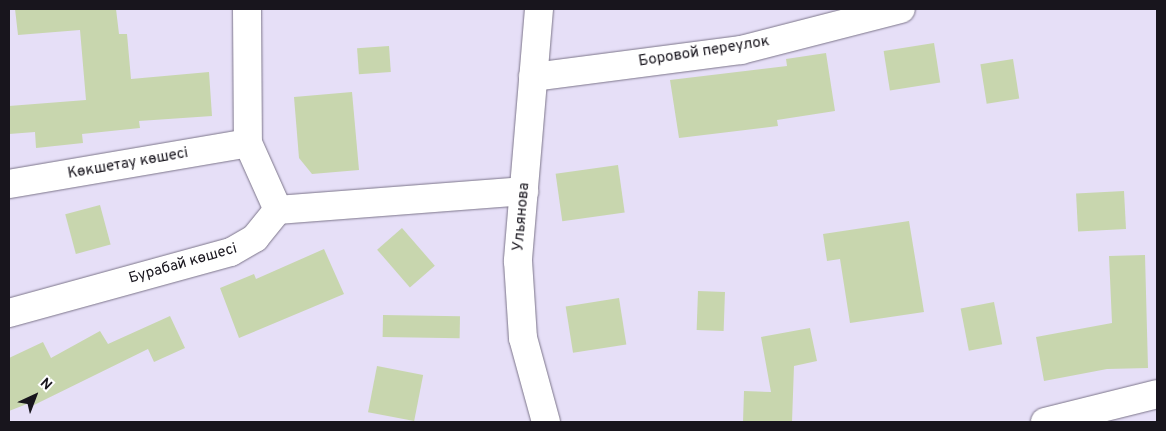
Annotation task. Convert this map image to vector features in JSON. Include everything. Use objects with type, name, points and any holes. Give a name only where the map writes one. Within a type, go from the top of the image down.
[{"type":"street","points":[[247,9],[248,144],[278,210],[524,191]]},
{"type":"street","name":"Ульянова","points":[[539,9],[518,261],[523,338],[546,422]]},
{"type":"street","name":"Боровой переулок","points":[[533,77],[741,50],[900,9]]},
{"type":"street","name":"Көкшетау көшесі","points":[[9,184],[248,144]]},
{"type":"street","name":"Бурабай көшесі","points":[[9,313],[231,252],[255,238],[278,210]]},
{"type":"street","points":[[1045,422],[1157,394]]},
{"type":"building","points":[[15,9],[116,9],[119,34],[127,34],[131,79],[209,72],[212,116],[139,121],[140,128],[82,134],[83,143],[36,148],[35,132],[9,134],[9,106],[86,100],[80,30],[18,35]]},
{"type":"building","points":[[934,43],[940,83],[890,90],[884,51]]},
{"type":"building","points":[[389,46],[391,72],[359,74],[357,48]]},
{"type":"building","points":[[826,53],[835,111],[777,120],[778,126],[679,138],[670,80],[787,66],[786,59]]},
{"type":"building","points":[[1013,59],[1019,99],[987,104],[980,64]]},
{"type":"building","points":[[352,92],[359,170],[312,174],[299,158],[294,97]]},
{"type":"building","points":[[618,165],[625,213],[562,221],[556,174]]},
{"type":"building","points":[[1124,191],[1126,229],[1078,231],[1076,194]]},
{"type":"building","points":[[100,205],[111,245],[76,254],[65,214]]},
{"type":"building","points":[[909,221],[924,312],[850,323],[840,259],[827,261],[823,234]]},
{"type":"building","points":[[402,228],[435,266],[410,287],[377,250]]},
{"type":"building","points":[[324,249],[344,294],[239,338],[220,288],[254,274],[256,279]]},
{"type":"building","points":[[1145,255],[1148,368],[1107,369],[1044,381],[1036,337],[1112,323],[1109,256]]},
{"type":"building","points":[[698,291],[725,292],[724,331],[697,330]]},
{"type":"building","points":[[619,298],[626,344],[573,353],[566,306]]},
{"type":"building","points":[[994,302],[1002,344],[969,351],[961,308]]},
{"type":"building","points":[[383,315],[460,316],[460,338],[383,337]]},
{"type":"building","points":[[170,316],[185,348],[154,362],[148,349],[34,405],[32,402],[9,411],[9,358],[43,342],[51,358],[100,331],[108,344]]},
{"type":"building","points":[[810,328],[817,361],[794,366],[792,422],[743,422],[744,391],[771,392],[761,337]]},
{"type":"building","points":[[377,366],[423,375],[414,421],[368,412]]}]
